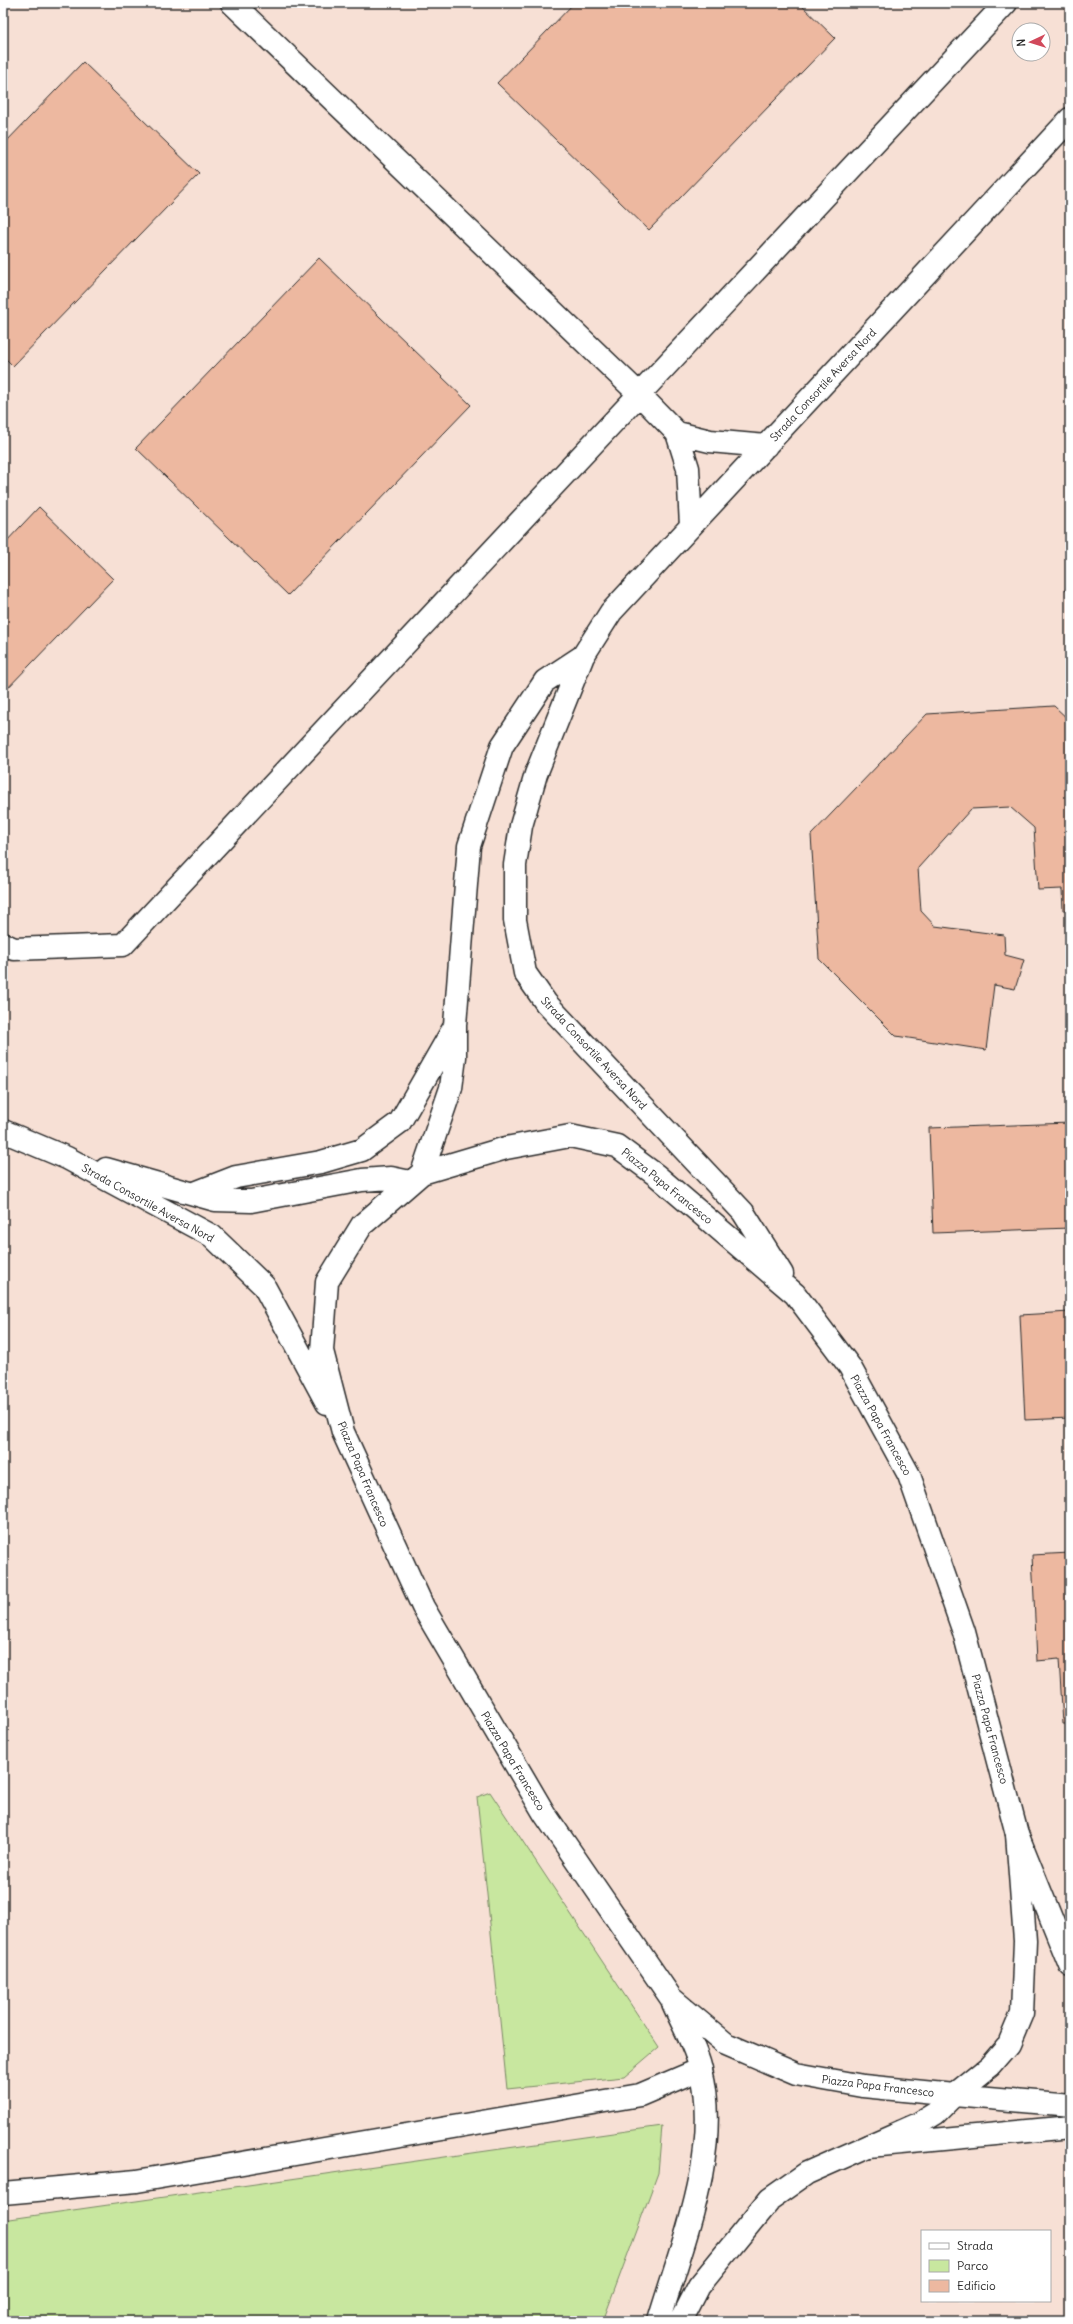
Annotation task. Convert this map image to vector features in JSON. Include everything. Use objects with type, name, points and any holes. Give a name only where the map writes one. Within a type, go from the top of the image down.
[{"type":"main road","points":[[232,3],[639,394],[677,433],[688,468],[691,526]]},
{"type":"main road","points":[[3,944],[14,949],[123,945],[1006,3]]},
{"type":"main road","name":"Strada Consortile Aversa Nord","points":[[795,1294],[743,1212],[546,1003],[525,973],[515,920],[515,865],[521,826],[536,774],[582,656],[611,612],[1070,119]]},
{"type":"main road","points":[[677,433],[710,441],[766,446]]},
{"type":"main road","name":"Strada Consortile Aversa Nord","points":[[67,1158],[195,1193],[215,1200],[251,1201],[362,1180],[416,1178],[451,1088],[455,1056],[455,1025],[469,846],[502,746],[545,681],[582,656]]},
{"type":"main road","name":"Strada Consortile Aversa Nord","points":[[195,1193],[236,1177],[321,1162],[362,1150],[400,1122],[455,1025]]},
{"type":"main road","name":"Strada Consortile Aversa Nord","points":[[3,1131],[67,1158],[212,1236],[264,1286],[342,1432]]},
{"type":"main road","name":"Piazza Papa Francesco","points":[[570,1136],[617,1146],[656,1175],[795,1294],[850,1367],[910,1475],[964,1632],[1017,1834],[1025,1941],[1022,2013],[1009,2044],[990,2066],[954,2095],[863,2086],[796,2074],[726,2044],[671,1998],[544,1813],[423,1607],[342,1432],[322,1351],[327,1282],[362,1226],[416,1178],[506,1148],[570,1136]]},
{"type":"main road","points":[[1017,1834],[1070,1965]]},
{"type":"main road","points":[[659,2321],[701,2178],[708,2112],[701,2069],[671,1998]]},
{"type":"main road","points":[[3,2193],[137,2181],[640,2096],[701,2069]]},
{"type":"main road","points":[[681,2321],[699,2286],[770,2199],[807,2172],[869,2146],[936,2113],[954,2095],[1070,2105]]},
{"type":"main road","points":[[869,2146],[1070,2127]]},
{"type":"shaded area","points":[[3,3],[1070,3],[1070,2321],[3,2321]]},
{"type":"green space","points":[[490,1792],[659,2047],[624,2077],[507,2089],[477,1797]]},
{"type":"green space","points":[[662,2126],[658,2173],[603,2321],[3,2321],[3,2220]]},
{"type":"building","points":[[574,3],[799,3],[835,38],[649,230],[497,83]]},
{"type":"building","points":[[83,62],[199,174],[13,366],[3,356],[3,145]]},
{"type":"building","points":[[319,258],[471,405],[288,595],[136,448]]},
{"type":"building","points":[[39,507],[113,579],[3,693],[3,545]]},
{"type":"building","points":[[1070,584],[1070,594],[1065,590]]},
{"type":"building","points":[[1054,706],[1070,721],[1070,910],[1063,910],[1062,889],[1038,890],[1034,828],[1010,807],[971,809],[918,868],[921,911],[935,926],[1004,935],[1005,955],[1024,960],[1015,989],[994,985],[986,1050],[896,1036],[819,959],[811,835],[927,714]]},
{"type":"building","points":[[1070,1123],[1070,1228],[933,1233],[929,1128]]},
{"type":"building","points":[[1070,1312],[1070,1418],[1025,1420],[1020,1315]]},
{"type":"building","points":[[1070,1553],[1070,1724],[1063,1724],[1059,1659],[1037,1661],[1032,1555]]}]
